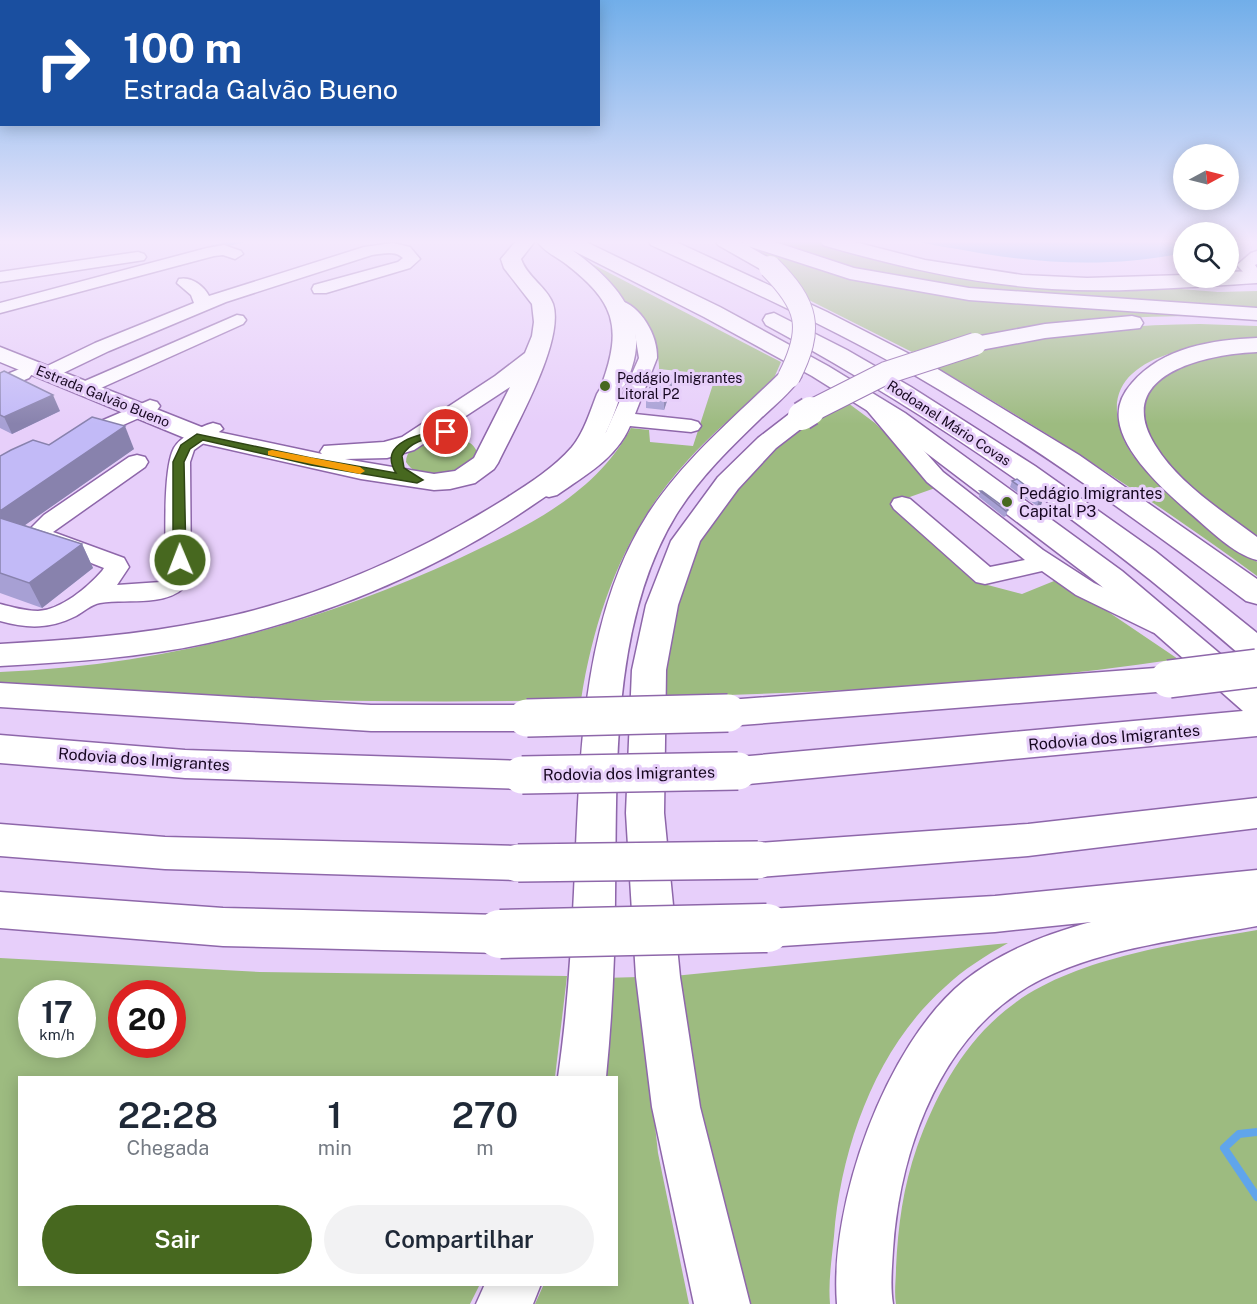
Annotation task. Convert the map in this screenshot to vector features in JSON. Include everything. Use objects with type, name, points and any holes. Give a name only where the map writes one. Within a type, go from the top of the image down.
[{"type":"main road","name":"Estrada Galvão Bueno","points":[[475,442],[535,354],[543,336],[544,313],[540,302]]},
{"type":"main road","points":[[0,655],[59,652],[150,641],[237,625],[379,577],[450,543],[501,514],[554,478],[572,462],[588,444],[616,399],[627,340],[624,321],[615,302]]},
{"type":"main road","points":[[692,302],[820,371],[923,436],[1111,578],[1179,634],[1251,717]]},
{"type":"main road","name":"Rodoanel Mário Covas","points":[[736,302],[842,356],[929,408],[1068,501],[1196,598],[1257,651]]},
{"type":"main road","name":"Rodoanel Mário Covas","points":[[786,302],[873,343],[955,390],[1108,486],[1257,594]]},
{"type":"main road","points":[[582,1076],[591,977],[604,699],[620,613],[631,579],[646,546],[684,483],[789,377],[802,354],[806,338],[803,312],[797,302]]},
{"type":"main road","points":[[1082,302],[1257,314]]},
{"type":"main road","points":[[722,1304],[676,1107],[658,977],[645,813],[649,670],[662,605],[686,541],[728,483],[767,443],[802,416],[843,391],[917,360],[975,344],[1046,331],[1098,325],[1167,322],[1257,324]]},
{"type":"main road","name":"Estrada Galvão Bueno","points":[[0,343],[53,371]]},
{"type":"main road","points":[[1257,345],[1194,354],[1162,367],[1140,385],[1132,397],[1131,411],[1135,434],[1159,469],[1172,483],[1257,551]]},
{"type":"main road","name":"Estrada Galvão Bueno","points":[[0,354],[53,371],[207,433],[311,462],[434,482],[465,477],[477,471],[485,463],[475,442],[446,432],[369,451],[325,452],[207,433]]},
{"type":"main road","name":"Estrada Galvão Bueno","points":[[409,442],[503,381],[535,354]]},
{"type":"main road","points":[[409,442],[396,456],[396,464],[400,470],[417,480]]},
{"type":"main road","points":[[0,695],[371,718],[527,718],[728,713],[1169,679],[1257,668]]},
{"type":"main road","name":"Rodovia dos Imigrantes","points":[[0,749],[185,764],[522,775],[738,771],[1251,717]]},
{"type":"main road","points":[[0,840],[165,853],[518,863],[758,860],[1028,840],[1257,813]]},
{"type":"main road","points":[[0,910],[223,927],[500,934],[767,928],[995,914],[1257,887]]},
{"type":"main road","points":[[865,1304],[869,1215],[880,1163],[900,1110],[919,1070],[938,1041],[966,1008],[996,984],[1026,965],[1075,947],[1126,932],[1257,908]]},
{"type":"main road","points":[[504,1304],[513,1286]]},
{"type":"street","points":[[0,308],[23,302]]},
{"type":"street","points":[[53,371],[209,302]]},
{"type":"street","points":[[618,305],[641,327],[650,347],[648,358],[616,399],[691,426]]},
{"type":"street","points":[[90,386],[237,320]]},
{"type":"street","points":[[0,384],[21,374]]},
{"type":"street","points":[[870,402],[935,477],[1045,563],[1085,589],[1179,634]]},
{"type":"street","points":[[66,443],[145,408]]},
{"type":"street","points":[[91,595],[161,591],[170,588],[178,580],[179,462],[185,447],[207,433]]},
{"type":"street","points":[[0,612],[16,617],[41,619],[58,614],[91,595],[112,576],[117,567],[115,563],[43,536],[40,531],[52,520],[137,462]]},
{"type":"street","points":[[902,504],[985,576],[1045,563]]},
{"type":"green space","points":[[665,302],[781,362],[774,378],[698,449],[666,486],[647,513],[617,572],[605,603],[595,634],[581,700],[363,701],[218,697],[0,683],[0,672],[119,661],[177,651],[236,638],[350,603],[460,558],[534,521],[578,490],[598,472],[616,452],[631,428],[649,430],[650,442],[693,446],[716,375],[659,369],[657,351],[651,334],[628,303]]},
{"type":"green space","points":[[813,302],[1079,302],[1198,316],[1090,320],[1054,324],[983,335],[912,352]]},
{"type":"green space","points":[[1125,302],[1257,302],[1257,312]]},
{"type":"green space","points":[[1200,324],[1257,326],[1257,340],[1192,348],[1148,363],[1131,375],[1120,391],[1118,420],[1129,450],[1144,469],[1184,507],[1257,562],[1257,576],[1095,464],[927,362],[994,345],[1062,334],[1131,327]]},
{"type":"green space","points":[[1257,348],[1257,544],[1193,496],[1138,427],[1141,388],[1181,361]]},
{"type":"green space","points":[[844,400],[875,423],[938,487],[890,504],[980,583],[1022,594],[1054,581],[1067,584],[1178,659],[1050,675],[922,686],[664,697],[666,646],[678,592],[709,525],[755,467],[782,442]]},
{"type":"green space","points":[[451,437],[464,440],[475,447],[478,456],[472,465],[454,473],[426,475],[411,468],[406,462],[411,449],[416,445],[430,439]]},
{"type":"green space","points":[[1257,930],[1257,1304],[896,1304],[900,1222],[912,1162],[925,1126],[944,1086],[968,1049],[982,1033],[1015,1003],[1040,987],[1068,974],[1131,954]]},
{"type":"green space","points":[[1008,943],[975,963],[945,987],[921,1012],[881,1069],[854,1134],[845,1168],[834,1236],[830,1304],[744,1304],[694,1104],[674,976]]},
{"type":"green space","points":[[0,958],[260,972],[567,976],[555,1076],[18,1076],[18,1286],[479,1286],[470,1304],[0,1304]]},
{"type":"green space","points":[[639,977],[658,1153],[689,1304],[535,1304],[543,1286],[618,1286],[618,1076],[602,1076],[603,978]]},
{"type":"building","points":[[4,371],[53,395],[4,417],[0,415],[0,373]]},
{"type":"building","points":[[658,376],[672,376],[664,399],[646,397],[653,380]]},
{"type":"building","points":[[92,417],[125,426],[0,511],[0,456],[33,440],[49,445]]},
{"type":"building","points":[[1017,479],[1043,499],[1039,500],[1012,481]]},
{"type":"building","points":[[980,491],[982,491],[1008,510],[1006,511]]},
{"type":"building","points":[[0,518],[82,544],[29,583],[0,573]]},
{"type":"waterway","points":[[1257,1132],[1239,1134],[1224,1148],[1257,1197]]},
{"type":"slow traffic","points":[[272,453],[360,471]]},
{"type":"place","name":"Pedágio Imigrantes Litoral P2","points":[[605,386]]},
{"type":"place","name":"Pedágio Imigrantes Capital P3","points":[[1007,502]]},
{"type":"route","points":[[180,560],[179,462],[185,447],[201,436],[311,462],[417,480],[400,470],[396,464],[396,456],[400,449],[419,437],[446,432]]}]
